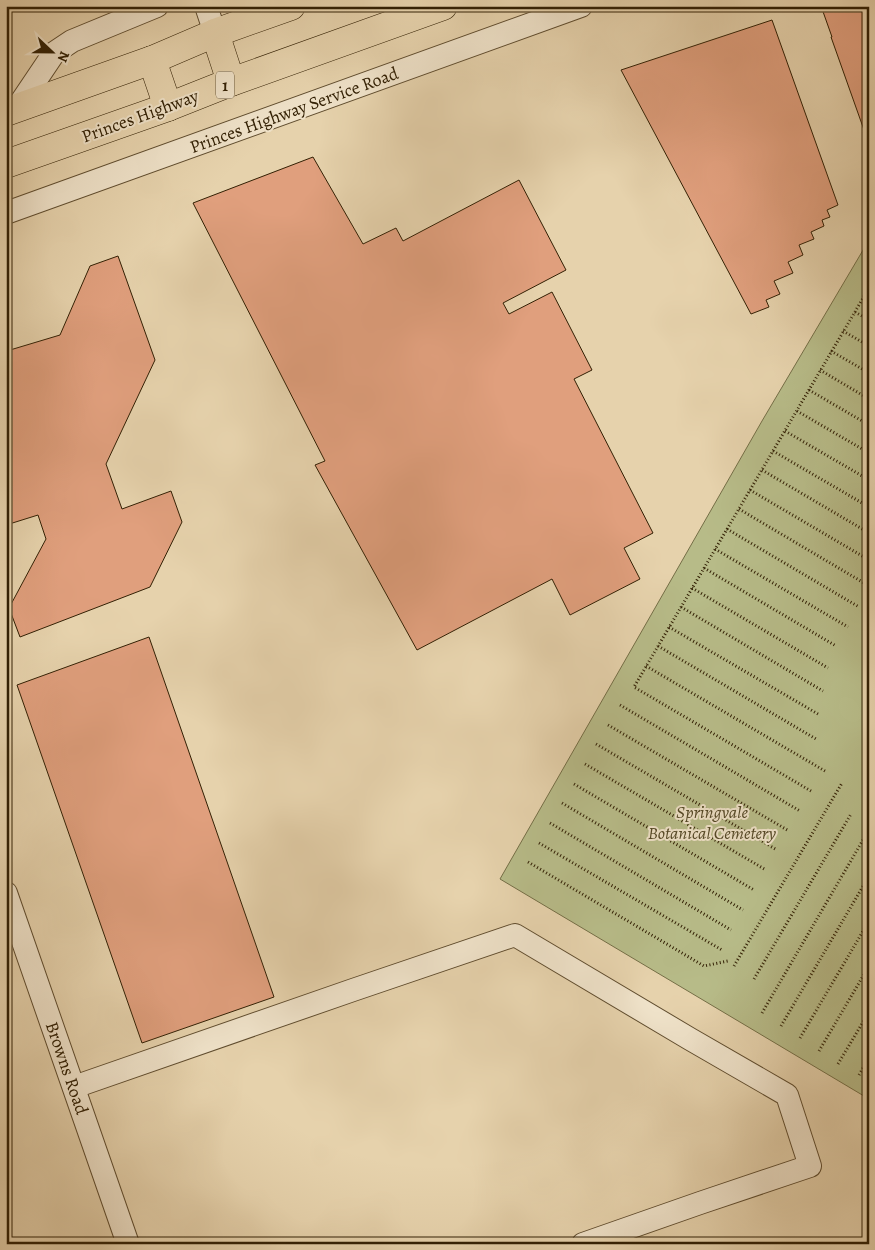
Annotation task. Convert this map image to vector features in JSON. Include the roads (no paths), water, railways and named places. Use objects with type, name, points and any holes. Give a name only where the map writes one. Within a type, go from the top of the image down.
[{"type":"highway","points":[[10,109],[152,60],[215,33],[291,6]]},
{"type":"highway","name":"Princes Highway","points":[[6,164],[443,6]]},
{"type":"highway","points":[[215,33],[231,82]]},
{"type":"highway","points":[[152,60],[168,107]]},
{"type":"street","points":[[10,109],[54,53],[72,41],[157,6]]},
{"type":"street","points":[[206,6],[215,33]]},
{"type":"street","name":"Princes Highway Service Road","points":[[6,213],[581,6]]},
{"type":"street","name":"Browns Road","points":[[6,893],[128,1244]]},
{"type":"street","points":[[74,1087],[515,935],[787,1095],[810,1166],[700,1202],[583,1244]]},
{"type":"park label","name":"Springvale Botanical Cemetery","points":[[712,822]]}]
